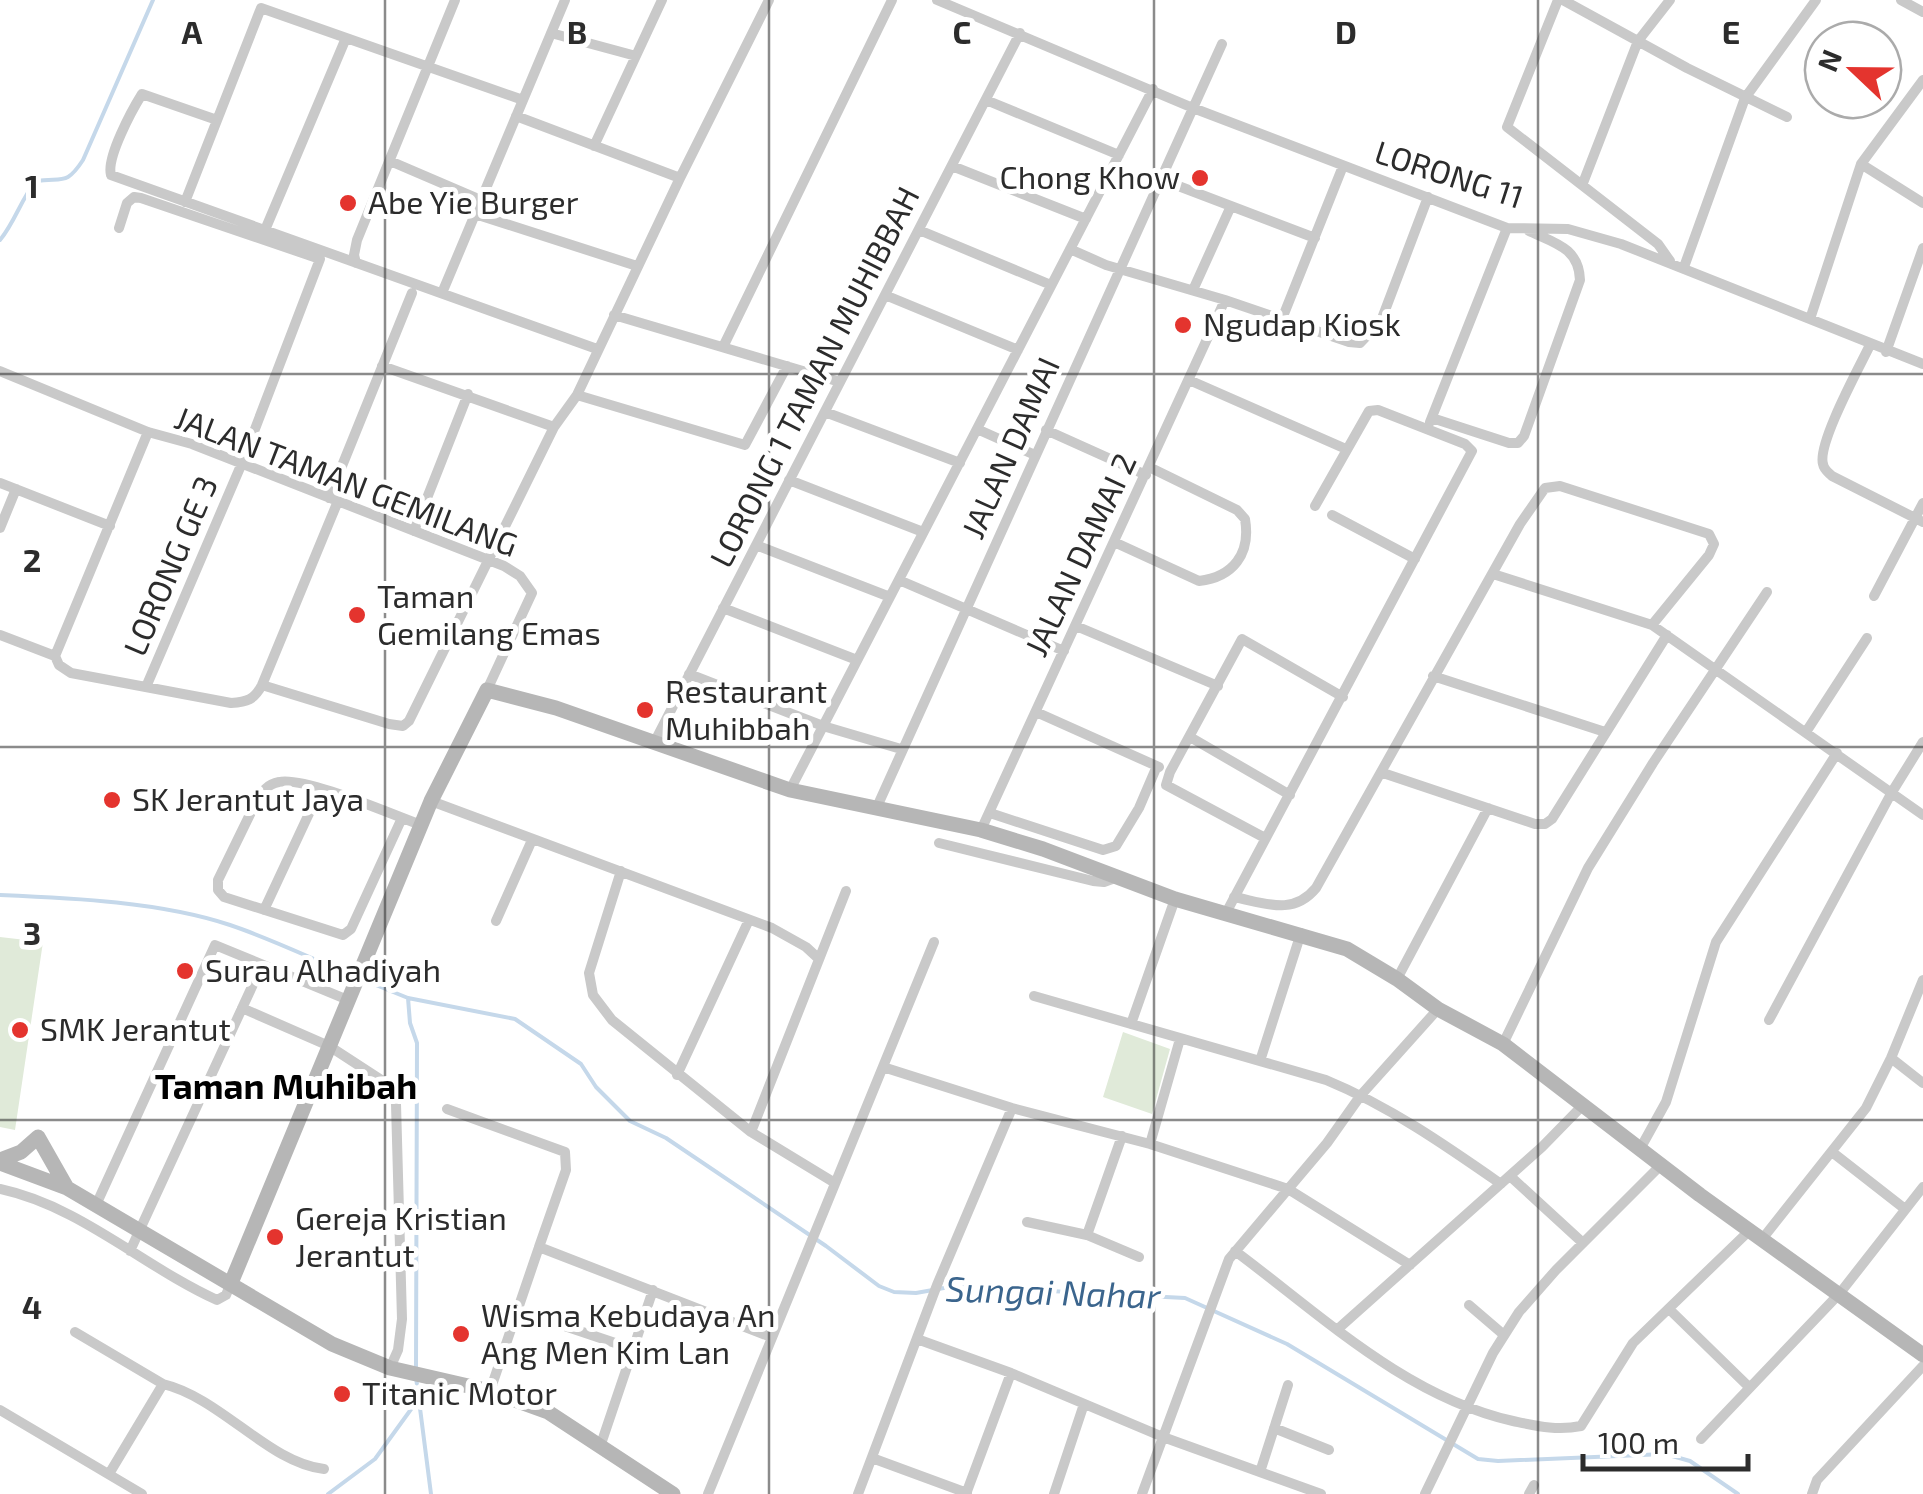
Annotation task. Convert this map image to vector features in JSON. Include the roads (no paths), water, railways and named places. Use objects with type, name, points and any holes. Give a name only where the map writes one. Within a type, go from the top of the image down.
[{"type":"street","points":[[356,263],[358,240],[455,0]]},
{"type":"street","points":[[442,293],[565,0]]},
{"type":"street","points":[[594,146],[662,0]]},
{"type":"street","points":[[262,685],[389,724],[404,726],[409,721],[554,427],[577,395],[769,0]]},
{"type":"street","points":[[723,348],[892,0]]},
{"type":"street","name":"LORONG 11","points":[[937,0],[1193,108],[1506,228],[1582,231],[1684,267],[1923,364]]},
{"type":"street","points":[[1670,262],[1658,244],[1507,127],[1561,0],[1787,118]]},
{"type":"street","points":[[1583,183],[1638,41],[1670,0]]},
{"type":"street","points":[[1684,267],[1745,98],[1816,0]]},
{"type":"street","points":[[1901,0],[1923,12]]},
{"type":"street","points":[[184,202],[261,8],[523,100]]},
{"type":"street","points":[[551,33],[636,56]]},
{"type":"street","name":"LORONG 1 TAMAN MUHIBBAH","points":[[654,743],[1020,33]]},
{"type":"street","points":[[265,230],[346,38]]},
{"type":"street","name":"JALAN DAMAI","points":[[876,809],[1222,44]]},
{"type":"street","points":[[1810,319],[1862,164],[1923,80]]},
{"type":"street","points":[[790,790],[1153,89]]},
{"type":"street","points":[[217,120],[142,94],[108,168],[112,176],[597,349]]},
{"type":"street","points":[[986,100],[1119,155]]},
{"type":"street","points":[[516,116],[680,178]]},
{"type":"street","points":[[390,161],[481,200]]},
{"type":"street","points":[[1862,164],[1923,203]]},
{"type":"street","points":[[952,166],[1086,219]]},
{"type":"street","points":[[1282,319],[1343,166]]},
{"type":"street","points":[[1160,179],[1314,238]]},
{"type":"street","points":[[1070,249],[1121,269],[1349,342],[1360,342],[1381,321],[1428,196]]},
{"type":"street","name":"LORONG GE 3","points":[[119,228],[127,203],[134,197],[141,198],[320,259],[242,464],[146,687]]},
{"type":"street","points":[[1194,290],[1230,206]]},
{"type":"street","points":[[475,214],[638,266]]},
{"type":"street","points":[[1427,430],[1506,228]]},
{"type":"street","points":[[1432,418],[1509,443],[1518,443],[1524,436],[1580,280],[1578,263],[1568,249],[1524,228]]},
{"type":"street","points":[[919,230],[1051,285]]},
{"type":"street","points":[[1886,352],[1923,248]]},
{"type":"street","points":[[0,635],[55,656],[71,673],[230,704],[252,699],[262,685],[412,293]]},
{"type":"street","points":[[885,295],[1018,350]]},
{"type":"street","name":"JALAN DAMAI 2","points":[[981,830],[1225,300]]},
{"type":"street","points":[[614,315],[840,382]]},
{"type":"street","points":[[1870,345],[1828,434],[1823,466],[1832,476],[1919,520]]},
{"type":"street","points":[[382,366],[554,427]]},
{"type":"street","points":[[577,395],[744,445],[787,366]]},
{"type":"street","name":"JALAN TAMAN GEMILANG","points":[[0,371],[148,432],[172,437],[333,499],[520,576],[532,592],[488,690]]},
{"type":"street","points":[[1188,380],[1346,449]]},
{"type":"street","points":[[414,531],[468,394]]},
{"type":"street","points":[[1230,905],[1472,451],[1465,444],[1378,410],[1369,411],[1315,506]]},
{"type":"street","points":[[824,412],[960,463]]},
{"type":"street","points":[[977,429],[1035,455]]},
{"type":"street","points":[[1046,430],[1237,510],[1245,519],[1248,534],[1245,549],[1227,573],[1198,581],[1114,542]]},
{"type":"street","points":[[55,656],[148,432]]},
{"type":"street","points":[[789,480],[923,532]]},
{"type":"street","points":[[0,483],[110,526]]},
{"type":"street","points":[[0,1189],[59,1210],[217,1300],[226,1295],[431,801],[488,690],[556,708],[790,790],[981,830],[1175,898],[1287,907],[1308,898],[1383,773],[1433,676],[1539,492],[1560,486],[1710,534],[1714,544],[1709,555],[1652,625]]},
{"type":"street","points":[[0,528],[16,489]]},
{"type":"street","points":[[1874,596],[1919,520],[1923,503]]},
{"type":"street","points":[[1332,516],[1414,559]]},
{"type":"street","points":[[756,544],[890,597]]},
{"type":"street","points":[[1493,574],[1652,625],[1923,815]]},
{"type":"street","points":[[899,580],[1064,651]]},
{"type":"street","points":[[1504,1044],[1588,868],[1652,762],[1767,592]]},
{"type":"street","points":[[723,608],[857,660]]},
{"type":"street","points":[[1076,626],[1218,686]]},
{"type":"street","points":[[1383,773],[1535,824],[1545,824],[1667,635]]},
{"type":"street","points":[[1806,732],[1867,638]]},
{"type":"street","points":[[1265,838],[1170,788],[1166,780],[1242,639],[1343,697]]},
{"type":"street","points":[[689,674],[823,726],[901,749]]},
{"type":"street","points":[[1433,676],[1605,732]]},
{"type":"street","points":[[1036,712],[1170,772]]},
{"type":"street","points":[[1190,736],[1290,795]]},
{"type":"street","points":[[1769,1020],[1892,792],[1918,759],[1923,742]]},
{"type":"street","points":[[1640,1149],[1666,1102],[1716,942],[1837,754]]},
{"type":"street","points":[[990,813],[1103,850],[1116,846],[1158,766]]},
{"type":"street","points":[[402,818],[346,933],[338,935],[224,897],[218,890],[218,880],[256,802],[269,785],[286,781],[320,790],[402,818],[421,825]]},
{"type":"street","points":[[264,910],[320,790]]},
{"type":"street","points":[[431,801],[786,935],[819,959]]},
{"type":"street","points":[[1397,979],[1488,808]]},
{"type":"street","points":[[496,922],[532,840]]},
{"type":"street","points":[[939,843],[1092,881],[1115,878]]},
{"type":"street","points":[[621,871],[592,958],[589,986],[601,1009],[752,1132],[834,1182]]},
{"type":"street","points":[[752,1132],[846,891]]},
{"type":"street","points":[[1132,1024],[1175,898]]},
{"type":"street","points":[[1230,905],[1346,948],[1438,1009],[1504,1044],[1640,1149],[1923,1355]]},
{"type":"street","points":[[678,1075],[748,922]]},
{"type":"street","points":[[1260,1060],[1301,934]]},
{"type":"street","points":[[708,1494],[934,942]]},
{"type":"street","points":[[96,1205],[215,946],[349,998]]},
{"type":"street","points":[[130,1252],[262,965]]},
{"type":"street","points":[[1235,1251],[1374,1357],[1415,1383],[1468,1408],[1560,1430],[1580,1426],[1633,1343],[1756,1235],[1832,1152],[1866,1108],[1892,1058],[1923,980]]},
{"type":"street","points":[[1034,996],[1326,1080],[1360,1095],[1505,1180],[1583,1243]]},
{"type":"street","points":[[242,1008],[329,1046],[387,1082],[395,1094],[402,1319],[395,1369]]},
{"type":"street","points":[[1142,1494],[1222,1272],[1360,1095],[1438,1009]]},
{"type":"street","points":[[1150,1144],[1180,1039]]},
{"type":"street","points":[[1892,1058],[1923,1083]]},
{"type":"street","points":[[883,1067],[1012,1108],[1150,1144],[1288,1189],[1410,1265]]},
{"type":"street","points":[[1338,1328],[1505,1180],[1584,1104]]},
{"type":"street","points":[[858,1494],[937,1285],[1012,1108]]},
{"type":"street","points":[[447,1109],[565,1152],[566,1170],[490,1391]]},
{"type":"street","points":[[1087,1235],[1122,1136]]},
{"type":"street","points":[[0,1161],[20,1152],[38,1137],[67,1188]]},
{"type":"street","points":[[1832,1152],[1905,1210]]},
{"type":"street","points":[[0,1161],[67,1188],[332,1344],[395,1369],[490,1391],[548,1412],[673,1494]]},
{"type":"street","points":[[1425,1494],[1504,1335],[1535,1294],[1662,1165]]},
{"type":"street","points":[[1701,1439],[1840,1293],[1923,1187]]},
{"type":"street","points":[[1027,1222],[1087,1235],[1138,1257]]},
{"type":"street","points":[[539,1247],[770,1337]]},
{"type":"street","points":[[601,1444],[653,1290]]},
{"type":"street","points":[[1469,1306],[1504,1335]]},
{"type":"street","points":[[1668,1309],[1748,1387]]},
{"type":"street","points":[[518,1310],[633,1349]]},
{"type":"street","points":[[75,1332],[164,1384],[191,1393],[294,1461],[324,1469]]},
{"type":"street","points":[[917,1339],[1011,1373],[1163,1437],[1320,1494]]},
{"type":"street","points":[[1812,1494],[1817,1480],[1923,1366]]},
{"type":"street","points":[[872,1458],[966,1493],[1011,1373]]},
{"type":"street","points":[[109,1474],[164,1384]]},
{"type":"street","points":[[1260,1472],[1288,1385]]},
{"type":"street","points":[[1054,1494],[1084,1404]]},
{"type":"street","points":[[0,1410],[142,1494]]},
{"type":"street","points":[[1274,1428],[1329,1450]]},
{"type":"waterway","points":[[0,240],[36,181],[68,177],[83,160],[153,0]]},
{"type":"waterway","points":[[0,895],[116,902],[203,917],[261,936],[352,975]]},
{"type":"waterway","name":"Sungai Nahar","points":[[361,979],[408,998],[515,1019],[581,1064],[596,1087],[630,1121],[666,1138],[879,1286],[894,1292],[916,1293],[955,1286],[1185,1298],[1287,1344],[1478,1459],[1665,1454],[1690,1461],[1738,1494]]},
{"type":"waterway","points":[[408,998],[417,1043],[416,1367]]},
{"type":"waterway","points":[[416,1377],[431,1494]]},
{"type":"waterway","points":[[328,1494],[375,1459],[417,1401]]},
{"type":"place","name":"Chong Khow","points":[[1200,178]]},
{"type":"place","name":"Abe Yie Burger","points":[[348,203]]},
{"type":"place","name":"Ngudap Kiosk","points":[[1183,325]]},
{"type":"place","name":"Taman Gemilang Emas","points":[[357,615]]},
{"type":"place","name":"Restaurant Muhibbah","points":[[645,710]]},
{"type":"place","name":"SK Jerantut Jaya","points":[[112,800]]},
{"type":"place","name":"Surau Alhadiyah","points":[[185,971]]},
{"type":"place","name":"SMK Jerantut","points":[[20,1030]]},
{"type":"place","name":"Gereja Kristian Jerantut","points":[[275,1237]]},
{"type":"place","name":"Wisma Kebudaya An Ang Men Kim Lan","points":[[461,1334]]},
{"type":"place","name":"Titanic Motor","points":[[342,1394]]},
{"type":"district","name":"Taman Muhibah","points":[[286,1087]]}]
